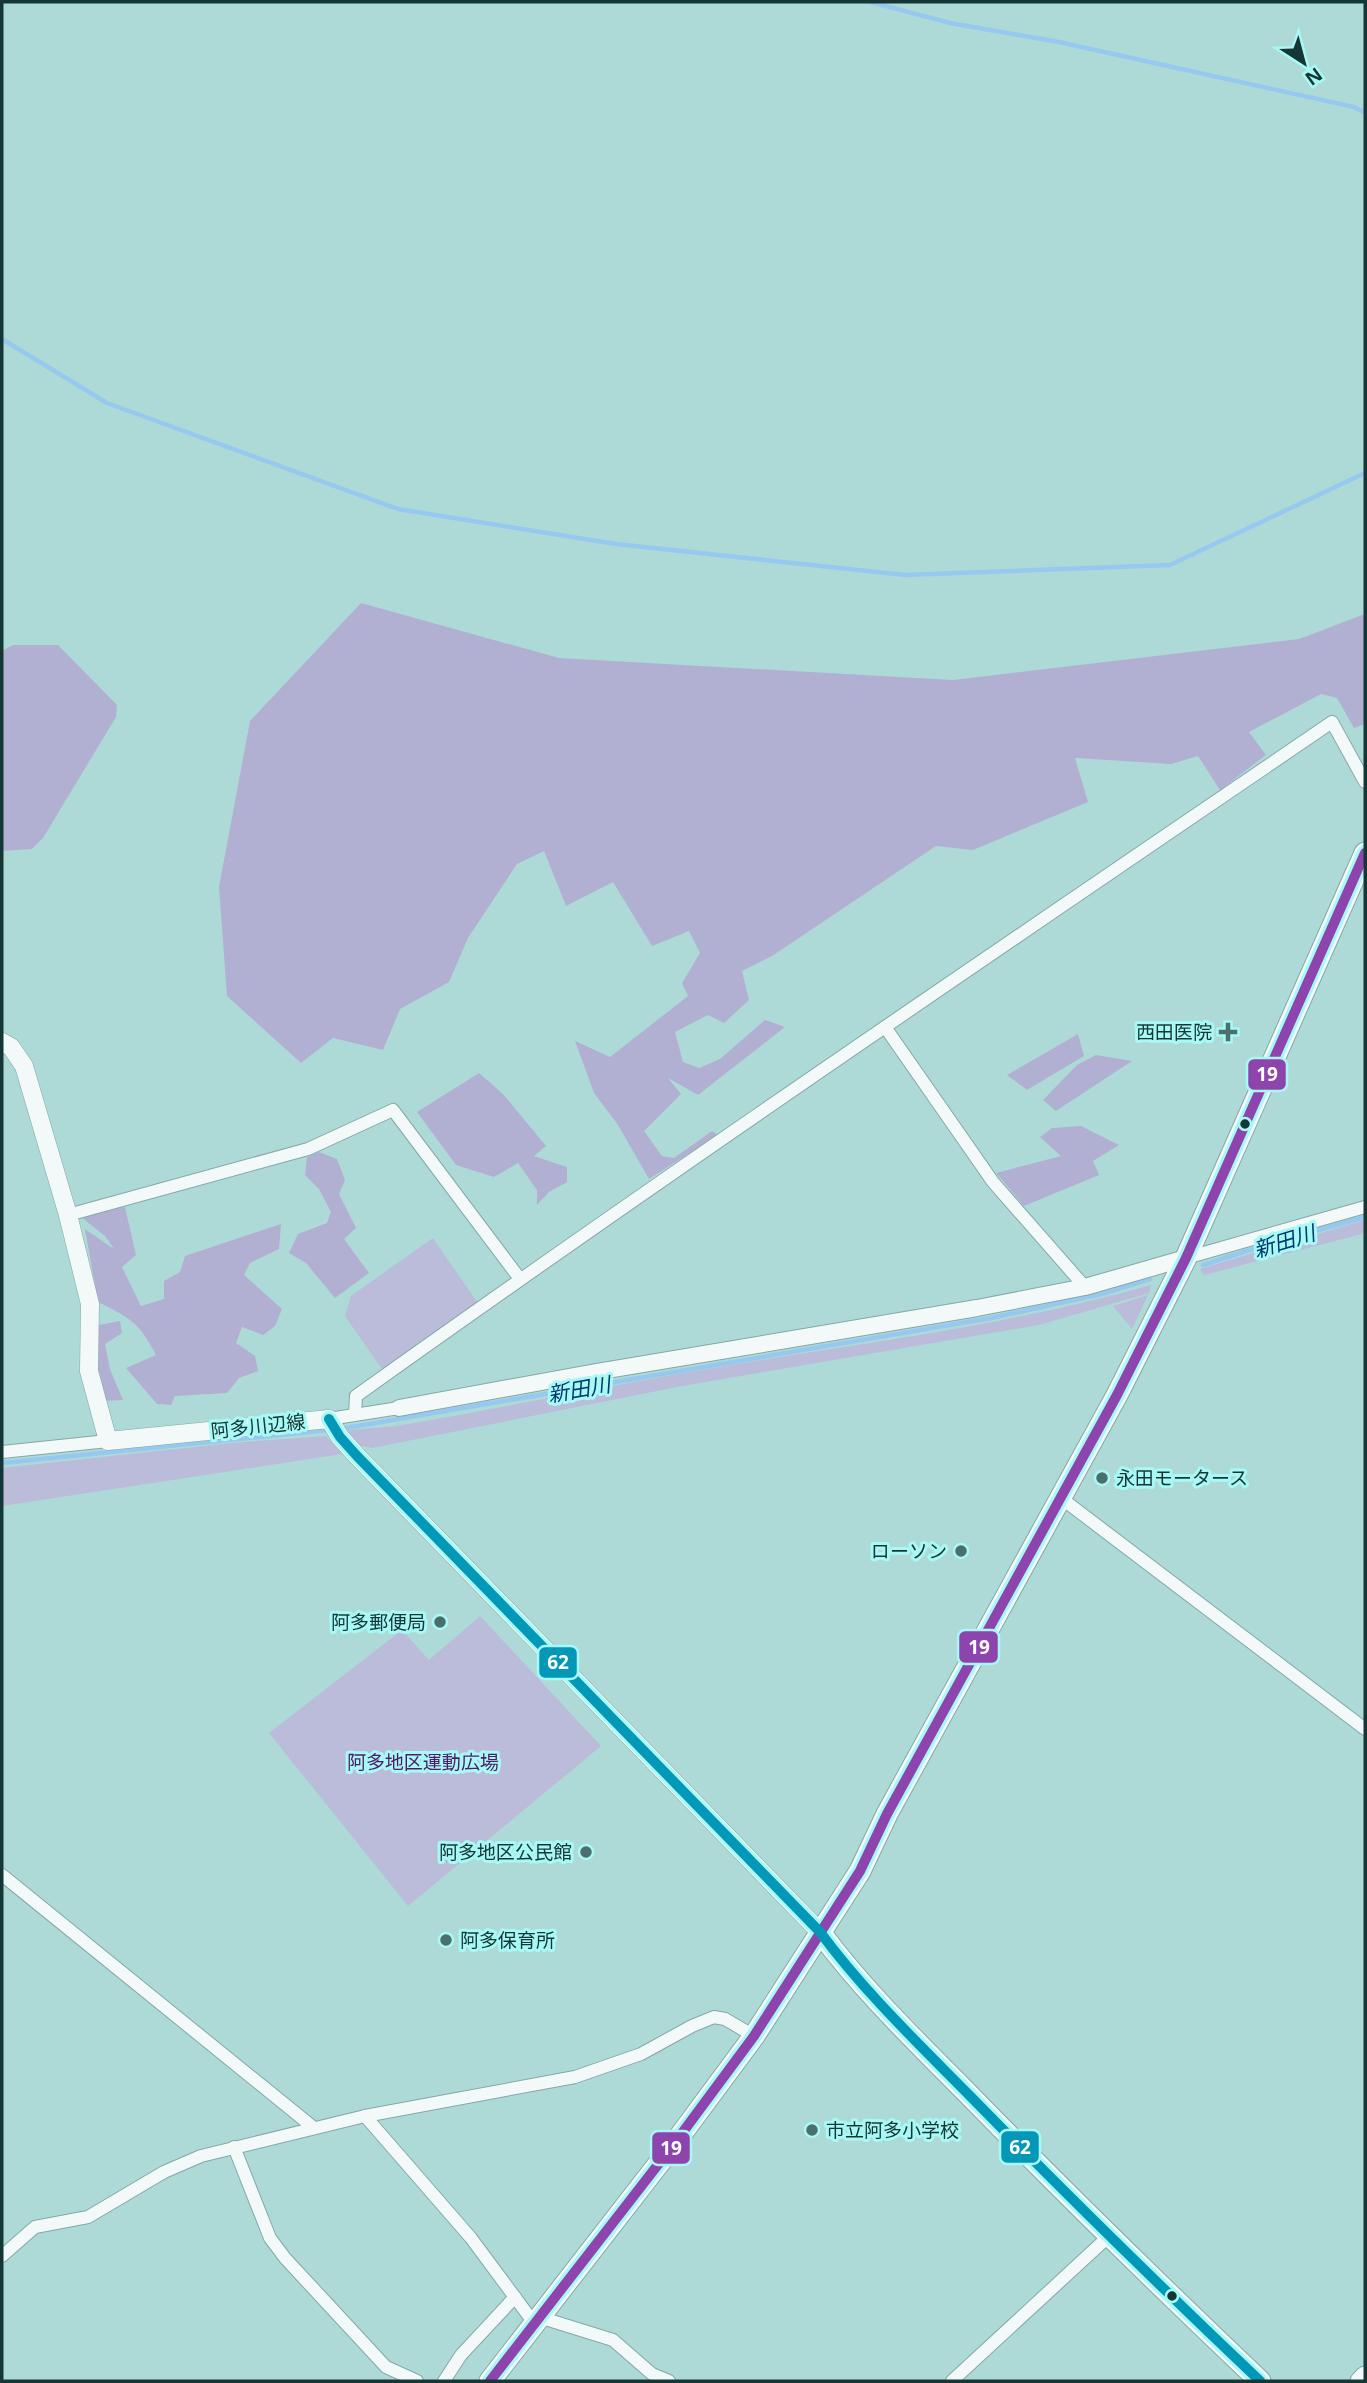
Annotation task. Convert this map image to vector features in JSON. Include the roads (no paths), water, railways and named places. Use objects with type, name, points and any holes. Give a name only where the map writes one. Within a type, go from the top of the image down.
[{"type":"highway","points":[[490,2381],[754,2036],[860,1871],[887,1814],[1117,1395],[1186,1258],[1365,853]]},
{"type":"highway","points":[[820,1932],[844,1965],[1108,2237],[1260,2381]]},
{"type":"main road","points":[[2,1042],[11,1047],[24,1066],[68,1215],[90,1304],[89,1371],[108,1441]]},
{"type":"main road","points":[[333,1426],[366,1466],[820,1932]]},
{"type":"main road","name":"阿多川辺線","points":[[108,1441],[333,1426]]},
{"type":"main road","points":[[1360,2381],[1365,2376]]},
{"type":"street","points":[[355,1415],[356,1396],[520,1279],[1332,722],[1365,782]]},
{"type":"street","points":[[885,1027],[993,1182],[1085,1287]]},
{"type":"street","points":[[68,1215],[308,1149],[393,1110],[520,1279]]},
{"type":"street","points":[[333,1426],[355,1415],[596,1371],[923,1318],[1085,1287],[1365,1207]]},
{"type":"street","points":[[2,1452],[108,1441]]},
{"type":"street","points":[[1061,1498],[1365,1729]]},
{"type":"street","points":[[2,1875],[314,2128]]},
{"type":"street","points":[[2,2256],[34,2227],[88,2217],[164,2172],[201,2156],[365,2116],[575,2077],[641,2054],[714,2017],[724,2019],[754,2036]]},
{"type":"street","points":[[365,2116],[471,2238],[515,2297],[537,2320],[613,2340],[652,2374],[669,2381]]},
{"type":"street","points":[[233,2147],[270,2238],[285,2258],[386,2367],[417,2381]]},
{"type":"street","points":[[952,2381],[1108,2237]]},
{"type":"street","points":[[444,2381],[461,2355],[515,2297]]},
{"type":"waterway","points":[[871,2],[950,23],[1059,42],[1354,107],[1365,113]]},
{"type":"waterway","points":[[2,339],[107,403],[398,509],[616,544],[905,575],[1170,565],[1365,473]]},
{"type":"waterway","name":"新田川","points":[[1203,1265],[1365,1217]]},
{"type":"waterway","name":"新田川","points":[[340,1429],[991,1318],[1102,1294],[1150,1279]]},
{"type":"waterway","name":"新田川","points":[[2,1463],[328,1430]]},
{"type":"place","name":"西田医院","points":[[1228,1032]]},
{"type":"place","name":"永田モータース","points":[[1102,1478]]},
{"type":"place","name":"ローソン","points":[[961,1551]]},
{"type":"place","name":"阿多郵便局","points":[[440,1622]]},
{"type":"place","name":"阿多地区公民館","points":[[586,1852]]},
{"type":"place","name":"阿多保育所","points":[[446,1940]]},
{"type":"place","name":"市立阿多小学校","points":[[812,2130]]},
{"type":"park label","name":"阿多地区運動広場","points":[[423,1762]]}]
